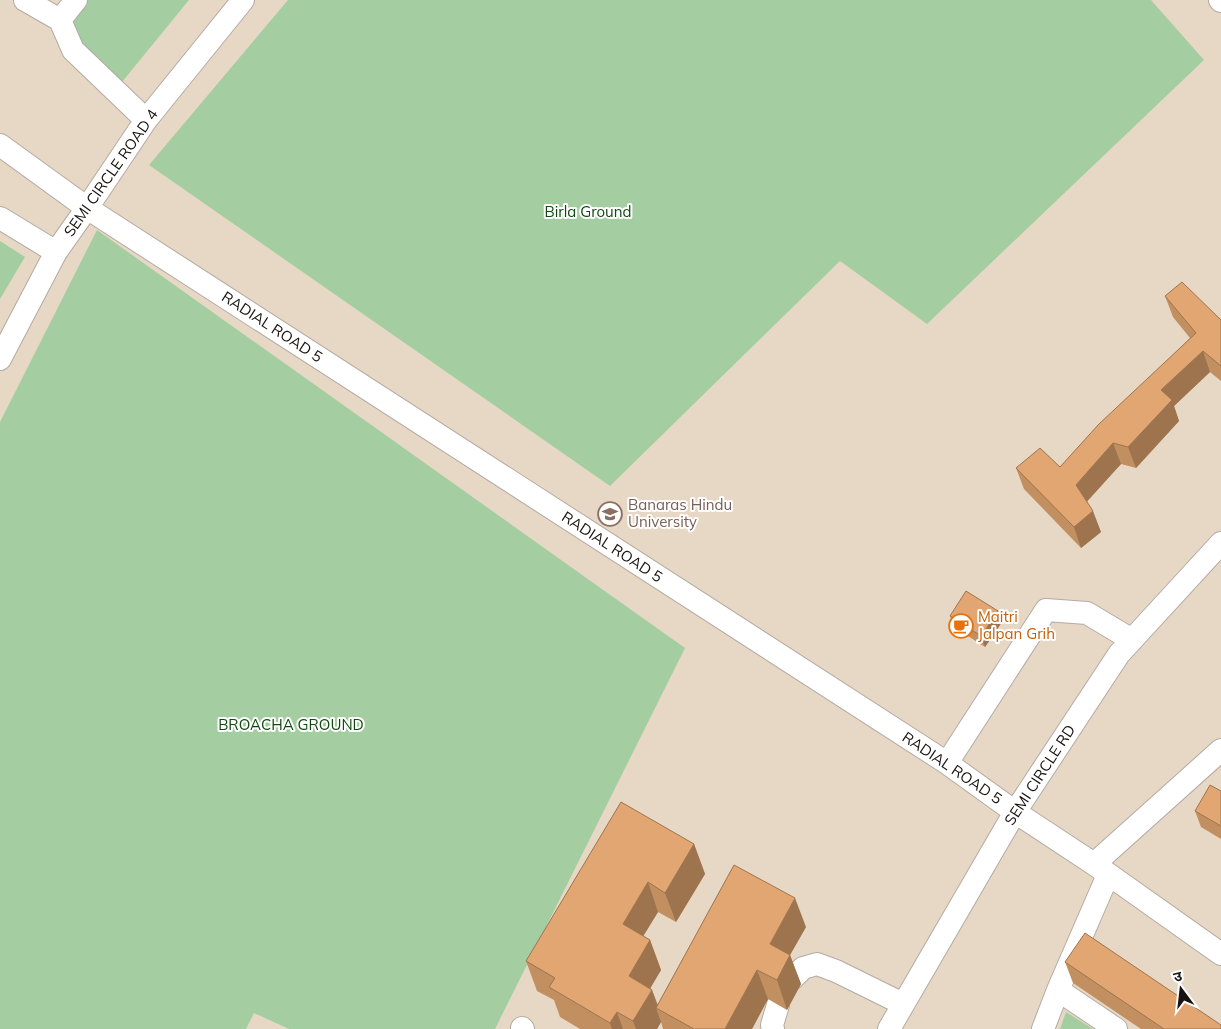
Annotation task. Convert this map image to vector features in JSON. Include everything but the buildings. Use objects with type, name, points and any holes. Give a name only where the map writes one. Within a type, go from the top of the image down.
[{"type":"lane","points":[[25,0],[60,20],[73,50],[146,120]]},
{"type":"lane","points":[[60,20],[76,0]]},
{"type":"lane","name":"SEMI CIRCLE ROAD 4","points":[[0,359],[56,252],[146,120],[243,0]]},
{"type":"lane","name":"RADIAL ROAD 5","points":[[0,145],[87,208],[947,763],[1221,954]]},
{"type":"lane","points":[[0,218],[56,252]]},
{"type":"lane","name":"SEMI CIRCLE RD","points":[[888,1029],[1015,812],[1119,654],[1221,543]]},
{"type":"lane","points":[[947,763],[1046,610],[1088,613],[1132,640]]},
{"type":"lane","points":[[1043,1029],[1101,870],[1221,750]]},
{"type":"lane","points":[[792,979],[803,968],[817,964],[836,971],[903,1004]]},
{"type":"lane","points":[[1058,990],[1116,1029]]},
{"type":"lane","points":[[773,1029],[772,1025],[778,1005]]},
{"type":"shaded area","name":"Banaras Hindu University","points":[[0,0],[1221,0],[1221,1029],[0,1029]]},
{"type":"green space","points":[[86,0],[189,0],[122,82],[92,66],[70,18]]},
{"type":"green space","name":"Birla Ground","points":[[288,0],[1151,0],[1204,60],[927,324],[840,261],[610,486],[149,165]]},
{"type":"green space","name":"BROACHA GROUND","points":[[97,230],[685,648],[495,1029],[289,1029],[254,1013],[246,1029],[0,1029],[0,422]]},
{"type":"green space","points":[[0,241],[25,257],[0,299]]},
{"type":"green space","points":[[1066,1012],[1093,1029],[1060,1029]]},
{"type":"place","name":"Banaras Hindu University","points":[[610,514]]},
{"type":"place","name":"Maitri Jalpan Grih","points":[[961,626]]}]
